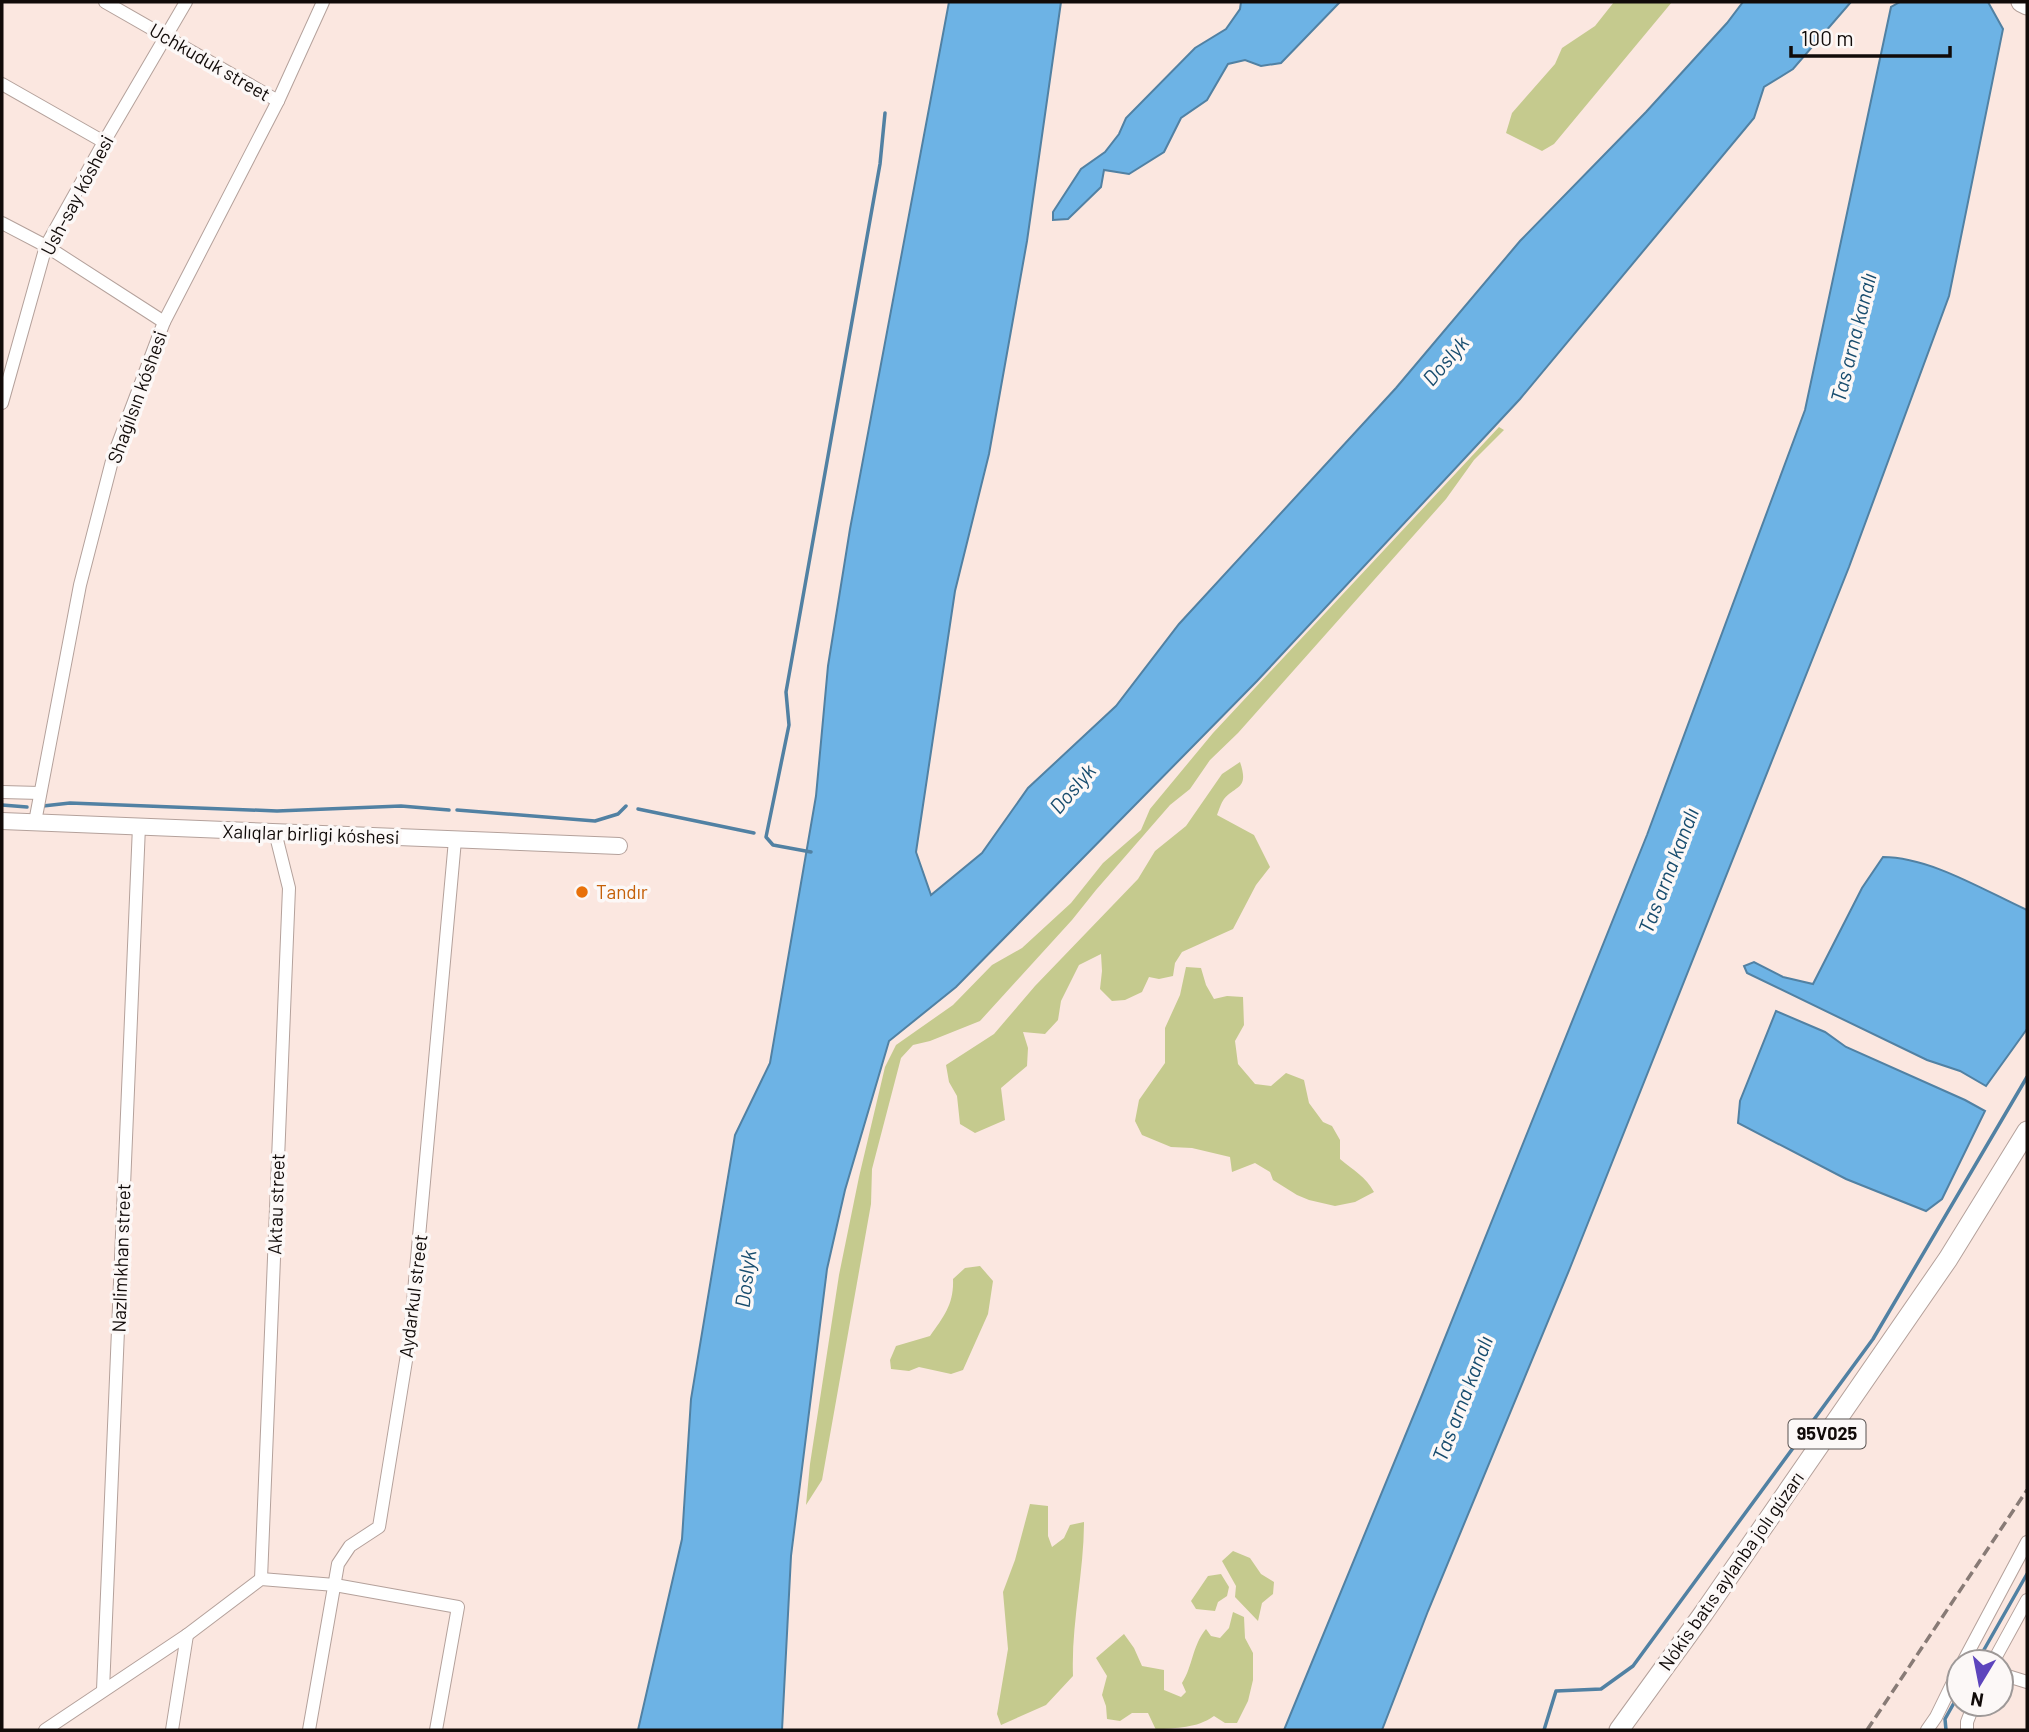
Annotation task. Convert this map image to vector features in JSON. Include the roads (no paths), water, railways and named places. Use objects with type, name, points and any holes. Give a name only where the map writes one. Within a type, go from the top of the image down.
[{"type":"main road","points":[[2021,2],[2027,5]]},
{"type":"main road","name":"Nókis batıs aylanba jolı gúzarı","points":[[1619,1730],[1703,1614],[1948,1259],[2027,1131]]},
{"type":"street","name":"Uchkuduk street","points":[[105,2],[278,101]]},
{"type":"street","name":"Ush-say kóshesi","points":[[2,403],[46,247],[186,2]]},
{"type":"street","name":"Shaǵılsın kóshesi","points":[[36,822],[80,585],[113,457],[164,323],[278,101],[323,2]]},
{"type":"street","points":[[2,84],[104,142]]},
{"type":"street","points":[[2,223],[46,247],[164,323]]},
{"type":"street","points":[[2,792],[40,793]]},
{"type":"street","name":"Xalıqlar birligi kóshesi","points":[[2,821],[619,846]]},
{"type":"street","name":"Nazlimkhan street","points":[[103,1690],[139,827]]},
{"type":"street","name":"Aktau street","points":[[261,1579],[289,888],[275,832]]},
{"type":"street","name":"Aydarkul street","points":[[309,1730],[338,1564],[350,1546],[379,1527],[408,1350],[455,840]]},
{"type":"street","points":[[1970,1648],[2027,1542]]},
{"type":"street","points":[[46,1730],[187,1635],[261,1579],[335,1584],[458,1607],[436,1730]]},
{"type":"street","points":[[2001,1648],[2027,1600]]},
{"type":"street","points":[[172,1730],[187,1635]]},
{"type":"street","points":[[1927,1730],[1945,1699]]},
{"type":"water","name":"Doslyk","points":[[949,2],[1061,2],[1027,241],[989,454],[955,591],[916,852],[931,895],[982,853],[1028,788],[1116,706],[1179,624],[1396,388],[1520,241],[1646,112],[1743,2],[1851,2],[1793,69],[1764,87],[1754,118],[1520,399],[1257,681],[956,987],[889,1041],[845,1190],[827,1269],[791,1556],[782,1730],[638,1730],[682,1539],[691,1399],[735,1135],[770,1063],[816,796],[828,666],[850,529]]},
{"type":"water","points":[[1241,2],[1340,2],[1281,63],[1261,66],[1245,60],[1228,64],[1207,100],[1181,118],[1164,152],[1129,174],[1104,170],[1101,187],[1068,219],[1053,220],[1053,212],[1081,169],[1105,152],[1119,134],[1126,118],[1195,48],[1226,29],[1240,9]]},
{"type":"water","name":"Tas arna kanalı","points":[[1900,2],[1988,2],[2003,29],[1949,296],[1849,567],[1570,1268],[1428,1611],[1382,1730],[1284,1730],[1647,835],[1805,410],[1891,7]]},
{"type":"water","points":[[1883,857],[1901,858],[1938,869],[2027,910],[2027,1029],[1986,1086],[1960,1071],[1927,1060],[1747,973],[1744,966],[1754,962],[1783,977],[1813,984],[1862,888]]},
{"type":"water","points":[[1776,1011],[1825,1032],[1846,1047],[1985,1111],[1942,1199],[1926,1211],[1846,1179],[1738,1123],[1740,1101]]},
{"type":"waterway","points":[[811,852],[773,845],[766,837],[789,725],[786,692],[880,164],[885,113]]},
{"type":"waterway","points":[[43,806],[70,803],[277,811],[401,806],[449,810]]},
{"type":"waterway","points":[[2,805],[27,807]]},
{"type":"waterway","points":[[457,810],[595,821],[618,814],[626,806]]},
{"type":"waterway","points":[[638,809],[754,833]]},
{"type":"waterway","points":[[1544,1730],[1556,1691],[1601,1689],[1633,1666],[1873,1339],[2027,1077]]},
{"type":"waterway","points":[[1985,1648],[2027,1574]]},
{"type":"waterway","points":[[1946,1718],[1946,1730]]},
{"type":"railway","points":[[1867,1730],[2027,1490]]},
{"type":"place","name":"Tandır","points":[[582,892]]}]
